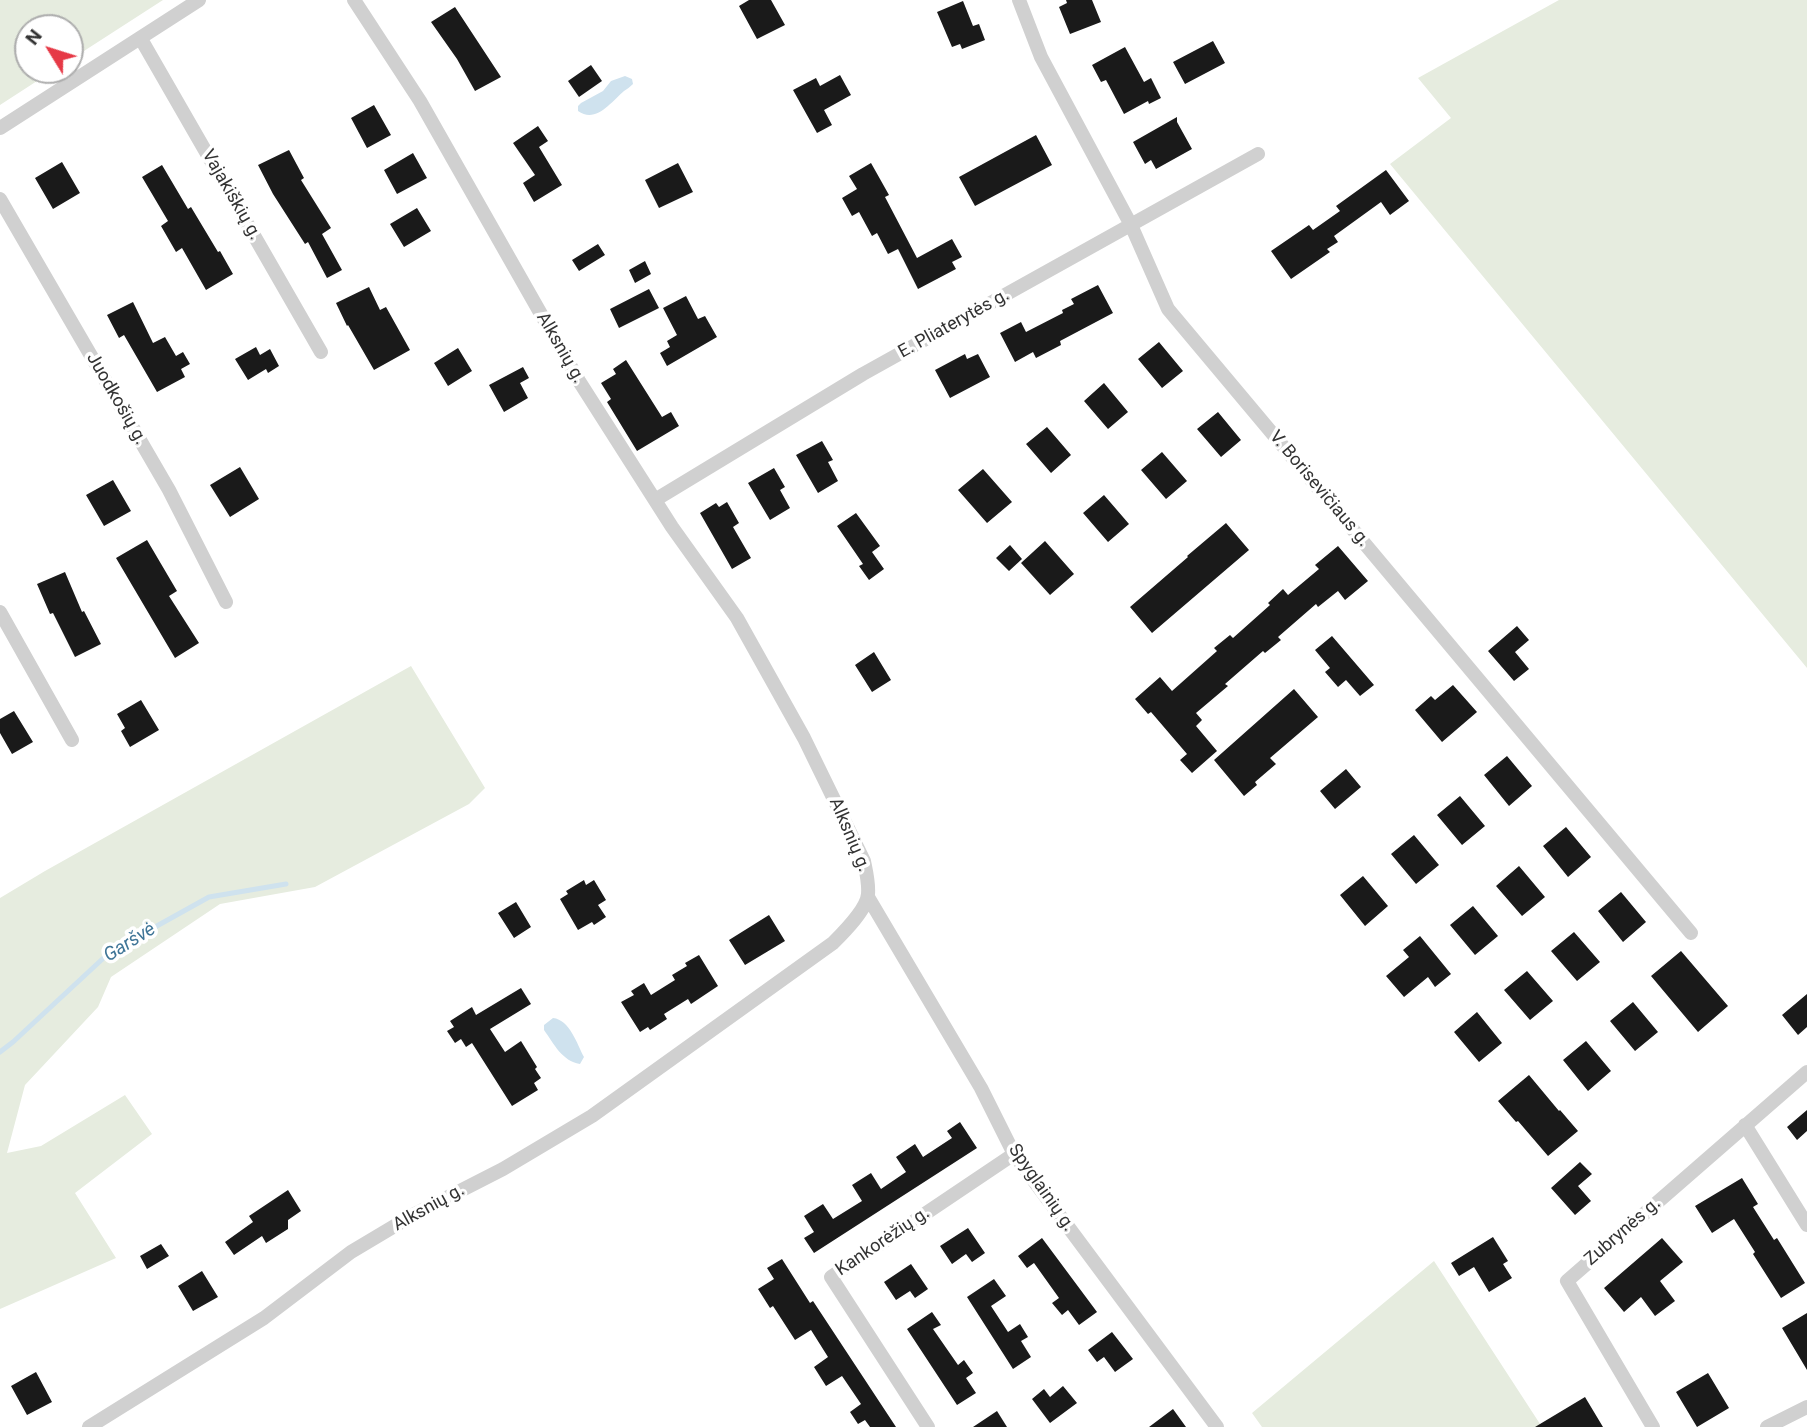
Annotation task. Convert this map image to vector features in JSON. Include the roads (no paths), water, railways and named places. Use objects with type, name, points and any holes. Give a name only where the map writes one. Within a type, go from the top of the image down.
[{"type":"street","points":[[0,128],[199,0]]},
{"type":"street","name":"Alksnių g.","points":[[89,1427],[264,1318],[351,1252],[413,1215],[503,1169],[592,1116],[833,943],[853,922],[868,897],[864,861],[804,738],[737,618],[672,527],[579,381],[420,101],[354,0]]},
{"type":"street","name":"V. Borisevičiaus g.","points":[[1019,0],[1041,57],[1131,225],[1168,309],[1691,933]]},
{"type":"street","name":"Vajakiškių g.","points":[[141,38],[321,352]]},
{"type":"street","name":"E. Pliaterytės g.","points":[[655,500],[863,374],[1258,154]]},
{"type":"street","name":"Juodkošių g.","points":[[0,200],[169,490],[226,602]]},
{"type":"street","points":[[0,612],[72,740]]},
{"type":"street","name":"Spyglainių g.","points":[[868,897],[981,1088],[1014,1154],[1217,1427]]},
{"type":"street","name":"Zubrynės g.","points":[[1653,1427],[1567,1281],[1807,1072]]},
{"type":"street","points":[[1745,1125],[1807,1225]]},
{"type":"street","name":"Kankorėžių g.","points":[[928,1427],[831,1277],[1014,1154]]},
{"type":"street","points":[[1767,1427],[1807,1407]]},
{"type":"water","points":[[625,76],[632,79],[633,84],[603,110],[591,115],[578,111],[581,103],[603,91],[611,81]]},
{"type":"water","points":[[553,1018],[564,1023],[572,1033],[584,1057],[580,1064],[563,1056],[544,1030],[544,1025]]},
{"type":"waterway","name":"Garšvė","points":[[0,1052],[110,952],[209,897],[286,884]]}]
